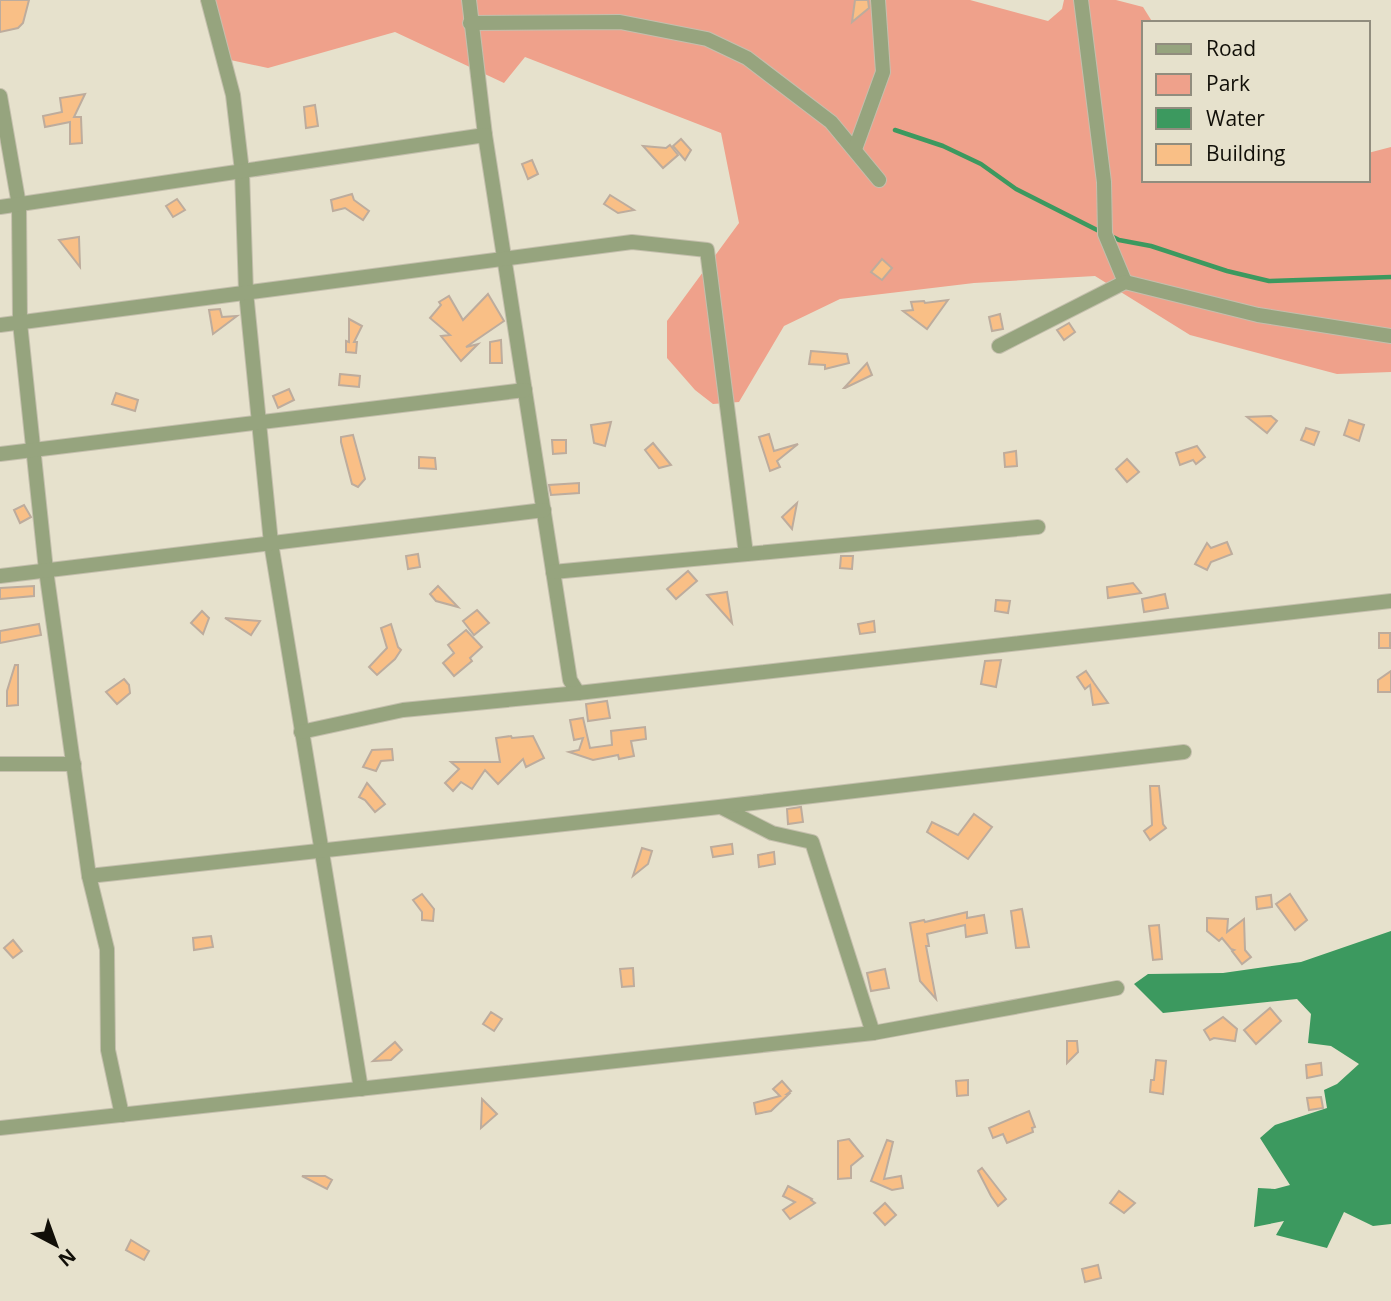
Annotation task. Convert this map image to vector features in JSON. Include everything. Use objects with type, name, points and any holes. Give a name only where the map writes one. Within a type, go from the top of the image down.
[{"type":"street","points":[[208,0],[233,95],[242,171],[246,292],[271,543],[361,1088]]},
{"type":"street","points":[[469,0],[485,135],[570,680],[579,693]]},
{"type":"street","points":[[855,149],[883,72],[878,0]]},
{"type":"street","points":[[1081,0],[1104,182],[1105,234],[1125,282]]},
{"type":"street","points":[[470,23],[620,22],[707,39],[747,58],[831,122],[879,180]]},
{"type":"street","points":[[0,96],[19,205],[20,323],[46,570],[89,876],[107,949],[108,1050],[122,1115]]},
{"type":"street","points":[[0,207],[485,135]]},
{"type":"street","points":[[0,325],[632,242],[707,250],[746,554]]},
{"type":"street","points":[[999,346],[1125,282],[1258,315],[1391,335]]},
{"type":"street","points":[[0,454],[525,390]]},
{"type":"street","points":[[0,576],[544,510]]},
{"type":"street","points":[[553,572],[1038,527]]},
{"type":"street","points":[[301,732],[403,710],[579,693],[1391,601]]},
{"type":"street","points":[[89,876],[719,807],[1184,752]]},
{"type":"street","points":[[0,764],[74,764]]},
{"type":"street","points":[[719,807],[772,833],[812,842],[873,1033]]},
{"type":"street","points":[[0,1128],[873,1033],[1117,988]]},
{"type":"green space","points":[[200,0],[970,0],[1048,21],[1062,9],[1064,0],[1116,0],[1143,7],[1152,21],[1142,21],[1142,182],[1370,182],[1370,152],[1391,147],[1391,372],[1337,374],[1190,335],[1095,276],[974,283],[840,299],[784,326],[739,402],[713,404],[695,390],[667,358],[667,321],[739,223],[721,133],[525,57],[504,83],[395,32],[268,68],[221,58]]},
{"type":"water","points":[[1391,931],[1391,1224],[1373,1226],[1344,1212],[1327,1248],[1276,1235],[1284,1221],[1254,1227],[1258,1188],[1275,1189],[1290,1185],[1260,1138],[1275,1125],[1327,1108],[1324,1090],[1337,1084],[1359,1064],[1331,1046],[1308,1043],[1311,1014],[1297,999],[1163,1013],[1134,984],[1148,974],[1223,973],[1301,962]]},
{"type":"building","points":[[0,0],[29,0],[23,23],[18,28],[0,32]]},
{"type":"building","points":[[855,0],[868,0],[869,8],[852,22]]},
{"type":"building","points":[[85,94],[74,117],[81,117],[82,143],[70,144],[70,122],[45,127],[43,116],[62,112],[60,98]]},
{"type":"building","points":[[315,105],[318,126],[306,128],[304,107]]},
{"type":"building","points":[[681,139],[691,150],[685,160],[673,146]]},
{"type":"building","points":[[670,145],[678,155],[663,168],[643,146],[666,148]]},
{"type":"building","points":[[532,160],[538,174],[528,179],[522,164]]},
{"type":"building","points":[[352,194],[354,200],[369,211],[363,220],[345,208],[333,211],[331,200]]},
{"type":"building","points":[[610,195],[634,210],[618,213],[604,204]]},
{"type":"building","points":[[177,199],[185,210],[173,217],[166,206]]},
{"type":"building","points":[[79,237],[80,267],[59,240]]},
{"type":"building","points":[[882,259],[892,268],[882,280],[871,272]]},
{"type":"building","points":[[488,294],[504,321],[466,347],[478,344],[461,361],[441,336],[450,335],[430,318],[441,305],[439,302],[449,296],[463,320]]},
{"type":"building","points":[[948,300],[927,329],[903,311],[913,310],[911,302]]},
{"type":"building","points":[[220,309],[222,317],[237,316],[213,334],[209,310]]},
{"type":"building","points":[[1000,314],[1003,329],[992,331],[989,317]]},
{"type":"building","points":[[349,319],[362,326],[354,342],[357,342],[356,353],[346,352]]},
{"type":"building","points":[[1069,323],[1075,332],[1064,340],[1057,330]]},
{"type":"building","points":[[501,340],[502,363],[490,363],[490,342]]},
{"type":"building","points":[[811,351],[847,354],[849,363],[825,369],[825,365],[809,364]]},
{"type":"building","points":[[867,363],[872,375],[844,388]]},
{"type":"building","points":[[340,374],[360,376],[359,387],[339,385]]},
{"type":"building","points":[[289,389],[294,400],[278,408],[273,396]]},
{"type":"building","points":[[116,393],[138,400],[135,411],[112,404]]},
{"type":"building","points":[[1271,416],[1277,421],[1267,433],[1247,417]]},
{"type":"building","points":[[1349,420],[1364,425],[1359,441],[1344,435]]},
{"type":"building","points":[[611,422],[605,446],[594,443],[591,425]]},
{"type":"building","points":[[1306,428],[1319,432],[1314,445],[1301,440]]},
{"type":"building","points":[[769,434],[774,451],[798,444],[777,461],[780,467],[770,471],[759,437]]},
{"type":"building","points":[[353,435],[365,479],[358,487],[352,484],[341,442],[341,437]]},
{"type":"building","points":[[552,440],[566,440],[566,453],[553,454]]},
{"type":"building","points":[[653,443],[671,465],[659,468],[645,450]]},
{"type":"building","points":[[1197,446],[1205,457],[1196,464],[1193,460],[1180,465],[1176,453]]},
{"type":"building","points":[[1016,451],[1017,466],[1005,467],[1004,453]]},
{"type":"building","points":[[419,457],[435,458],[436,469],[419,468]]},
{"type":"building","points":[[1127,459],[1139,472],[1127,482],[1116,469]]},
{"type":"building","points":[[579,483],[579,493],[551,495],[549,485]]},
{"type":"building","points":[[797,503],[792,529],[782,517]]},
{"type":"building","points":[[24,505],[31,517],[20,523],[14,510]]},
{"type":"building","points":[[1227,542],[1232,554],[1211,562],[1207,570],[1195,564],[1207,543],[1211,548]]},
{"type":"building","points":[[418,554],[420,567],[408,569],[406,556]]},
{"type":"building","points":[[841,556],[853,556],[852,569],[840,568]]},
{"type":"building","points":[[688,571],[697,581],[676,599],[667,589]]},
{"type":"building","points":[[1133,583],[1141,593],[1108,598],[1107,587]]},
{"type":"building","points":[[34,586],[34,596],[0,599],[0,588]]},
{"type":"building","points":[[438,586],[458,607],[436,601],[430,594]]},
{"type":"building","points":[[727,592],[732,623],[707,595]]},
{"type":"building","points":[[1165,594],[1168,608],[1144,612],[1142,599]]},
{"type":"building","points":[[996,600],[1010,601],[1008,613],[995,611]]},
{"type":"building","points":[[477,610],[489,623],[474,635],[463,621]]},
{"type":"building","points":[[202,611],[209,618],[203,634],[191,623]]},
{"type":"building","points":[[225,618],[260,621],[251,635]]},
{"type":"building","points":[[874,621],[875,632],[860,634],[858,624]]},
{"type":"building","points":[[39,624],[41,635],[0,643],[0,631]]},
{"type":"building","points":[[391,624],[401,650],[377,675],[369,667],[387,648],[381,628]]},
{"type":"building","points":[[466,630],[482,647],[470,658],[472,661],[454,676],[443,663],[454,653],[448,645]]},
{"type":"building","points":[[1379,633],[1390,633],[1390,648],[1379,648]]},
{"type":"building","points":[[1001,660],[996,687],[981,684],[985,661]]},
{"type":"building","points":[[15,665],[18,665],[18,705],[7,706],[7,691]]},
{"type":"building","points":[[1086,671],[1108,703],[1093,705],[1090,685],[1085,689],[1077,677]]},
{"type":"building","points":[[1391,671],[1391,692],[1378,692],[1378,680]]},
{"type":"building","points":[[124,679],[129,685],[130,693],[117,704],[106,692]]},
{"type":"building","points":[[607,701],[610,718],[588,721],[586,704]]},
{"type":"building","points":[[583,718],[590,748],[612,745],[611,731],[645,727],[646,739],[631,741],[634,756],[619,759],[618,755],[593,760],[569,752],[579,750],[583,738],[574,740],[570,720]]},
{"type":"building","points":[[533,736],[544,758],[526,767],[523,759],[498,784],[485,770],[472,789],[461,782],[453,791],[445,783],[459,769],[451,762],[500,762],[496,738]]},
{"type":"building","points":[[392,749],[393,760],[381,761],[376,771],[363,767],[372,750]]},
{"type":"building","points":[[367,783],[385,804],[375,812],[359,797]]},
{"type":"building","points":[[1150,786],[1159,786],[1163,824],[1166,828],[1150,840],[1144,831],[1152,825]]},
{"type":"building","points":[[801,807],[803,822],[788,824],[787,809]]},
{"type":"building","points":[[974,814],[992,827],[968,859],[927,832],[932,822],[958,835]]},
{"type":"building","points":[[732,844],[733,854],[713,857],[711,847]]},
{"type":"building","points":[[642,848],[652,851],[648,864],[633,876]]},
{"type":"building","points":[[774,852],[775,864],[759,867],[758,855]]},
{"type":"building","points":[[422,894],[434,909],[433,921],[422,920],[422,912],[413,900]]},
{"type":"building","points":[[1290,894],[1307,920],[1295,930],[1276,904]]},
{"type":"building","points":[[1271,895],[1272,907],[1257,909],[1256,897]]},
{"type":"building","points":[[1022,909],[1029,947],[1016,948],[1011,911]]},
{"type":"building","points":[[967,912],[967,918],[984,915],[987,933],[966,937],[965,925],[927,934],[929,946],[926,946],[936,999],[920,981],[910,923]]},
{"type":"building","points":[[1207,918],[1228,919],[1227,932],[1244,919],[1245,950],[1251,957],[1242,964],[1232,951],[1234,950],[1222,938],[1219,941],[1207,931]]},
{"type":"building","points":[[1159,925],[1162,959],[1153,960],[1149,926]]},
{"type":"building","points":[[211,936],[213,947],[194,950],[193,938]]},
{"type":"building","points":[[13,940],[22,951],[13,958],[4,948]]},
{"type":"building","points":[[633,968],[634,986],[622,987],[620,969]]},
{"type":"building","points":[[885,969],[889,988],[871,991],[867,973]]},
{"type":"building","points":[[1270,1008],[1281,1021],[1256,1044],[1244,1030]]},
{"type":"building","points":[[491,1012],[502,1019],[494,1031],[483,1024]]},
{"type":"building","points":[[1223,1017],[1237,1029],[1235,1041],[1214,1038],[1210,1040],[1204,1030]]},
{"type":"building","points":[[1067,1041],[1077,1041],[1078,1052],[1067,1063]]},
{"type":"building","points":[[395,1042],[402,1050],[391,1060],[373,1061]]},
{"type":"building","points":[[1156,1060],[1166,1061],[1163,1094],[1150,1092]]},
{"type":"building","points":[[1321,1063],[1322,1075],[1307,1078],[1306,1065]]},
{"type":"building","points":[[968,1080],[968,1095],[957,1096],[956,1081]]},
{"type":"building","points":[[782,1081],[791,1091],[789,1094],[771,1111],[756,1114],[754,1103],[780,1096],[773,1089]]},
{"type":"building","points":[[1321,1097],[1323,1108],[1309,1110],[1307,1098]]},
{"type":"building","points":[[482,1099],[497,1114],[481,1128]]},
{"type":"building","points":[[1029,1111],[1035,1127],[1032,1128],[1033,1132],[1007,1143],[1003,1134],[993,1138],[989,1128]]},
{"type":"building","points":[[849,1139],[863,1156],[851,1166],[851,1178],[838,1179],[838,1141]]},
{"type":"building","points":[[887,1140],[893,1142],[884,1179],[901,1176],[903,1188],[892,1190],[871,1181]]},
{"type":"building","points":[[982,1168],[1006,1199],[998,1206],[978,1171]]},
{"type":"building","points":[[302,1176],[325,1176],[332,1180],[327,1189]]},
{"type":"building","points":[[788,1186],[815,1203],[790,1219],[783,1210],[795,1202],[783,1196]]},
{"type":"building","points":[[1119,1191],[1135,1203],[1124,1213],[1110,1203]]},
{"type":"building","points":[[885,1203],[896,1215],[885,1225],[874,1213]]},
{"type":"building","points":[[131,1240],[149,1251],[144,1260],[126,1250]]},
{"type":"building","points":[[1098,1265],[1101,1278],[1085,1282],[1082,1269]]},
{"type":"waterway","points":[[895,130],[943,146],[981,164],[1016,189],[1101,232]]},
{"type":"waterway","points":[[1109,235],[1269,281],[1391,277]]}]
